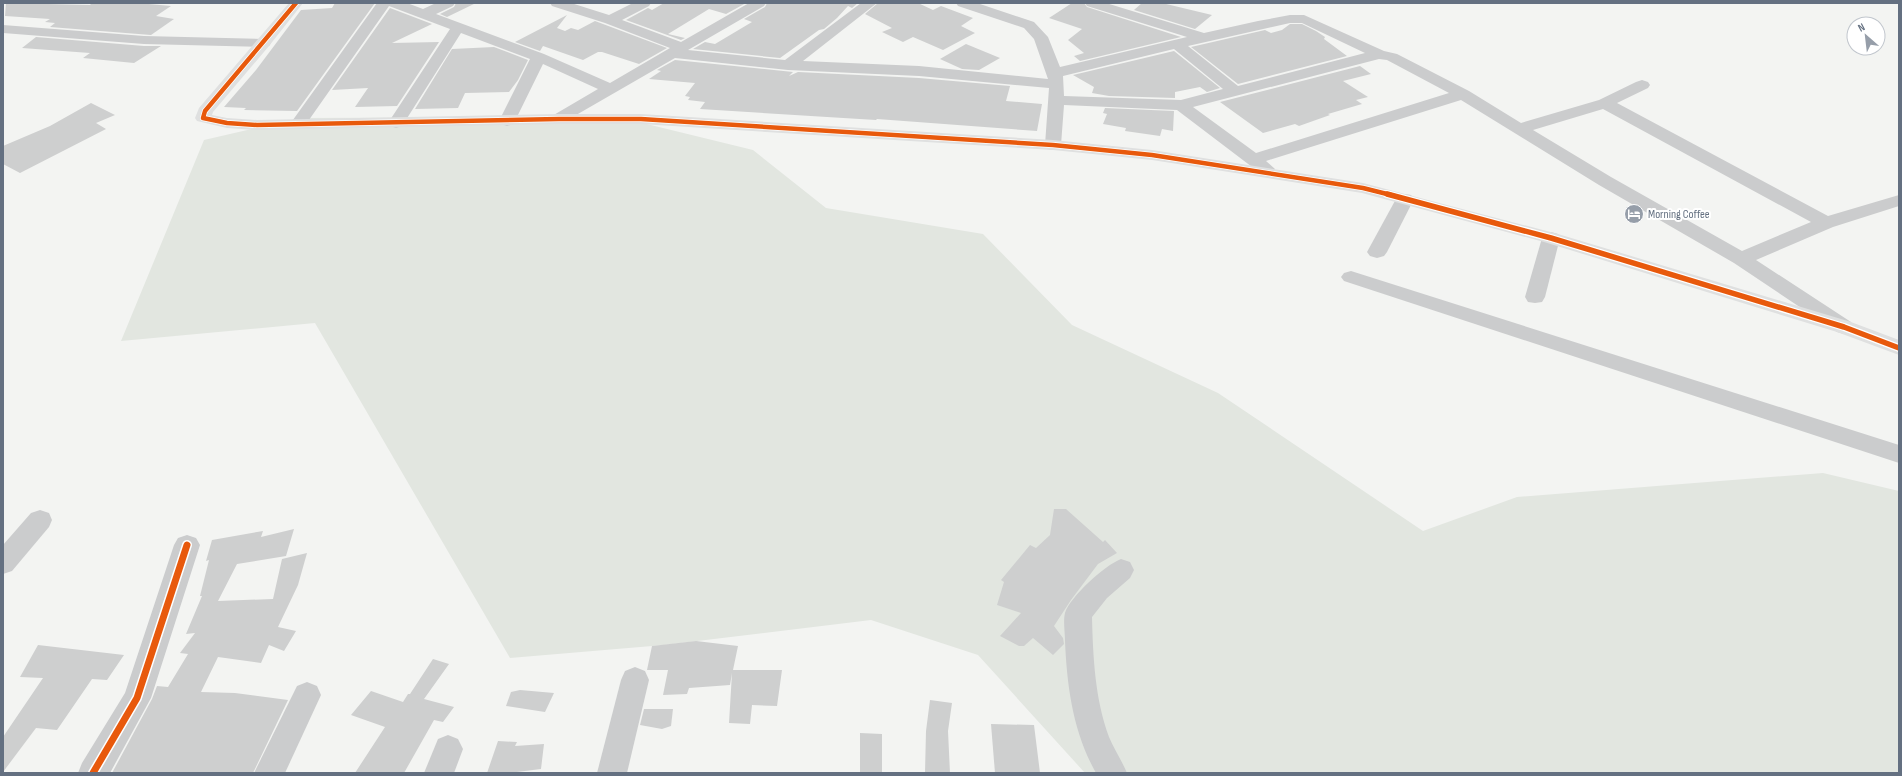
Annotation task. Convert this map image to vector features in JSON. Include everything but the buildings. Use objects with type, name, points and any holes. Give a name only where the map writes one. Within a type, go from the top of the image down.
[{"type":"street","points":[[296,3],[264,43],[205,111],[203,118],[212,122],[298,124],[508,121],[593,118],[641,119],[1053,146],[1152,155],[1270,172],[1363,188],[1551,238],[1844,327],[1899,348]]},
{"type":"street","points":[[298,124],[384,3]]},
{"type":"street","points":[[394,3],[539,56],[611,90]]},
{"type":"street","points":[[423,14],[448,3]]},
{"type":"street","points":[[557,3],[610,20],[676,50],[788,65],[919,71],[1056,85],[1181,105],[1234,90],[1379,54]]},
{"type":"street","points":[[610,20],[644,3]]},
{"type":"street","points":[[558,119],[611,90],[676,50],[758,3]]},
{"type":"street","points":[[788,65],[870,3]]},
{"type":"street","points":[[963,3],[1030,25],[1041,36],[1056,85],[1053,146]]},
{"type":"street","points":[[1092,3],[1205,38]]},
{"type":"street","points":[[1056,85],[1177,44],[1290,19],[1304,19],[1379,54],[1392,57],[1463,94],[1521,128],[1605,181],[1740,259],[1844,327]]},
{"type":"street","points":[[396,123],[458,27]]},
{"type":"street","points":[[3,30],[144,40],[264,43]]},
{"type":"street","points":[[1177,44],[1234,90]]},
{"type":"street","points":[[508,121],[539,56]]},
{"type":"street","points":[[1521,128],[1605,102],[1642,85]]},
{"type":"street","points":[[593,118],[611,90]]},
{"type":"street","points":[[1255,159],[1463,94]]},
{"type":"street","points":[[1605,102],[1826,223]]},
{"type":"street","points":[[1181,105],[1255,159],[1270,172]]},
{"type":"street","points":[[1377,252],[1404,199]]},
{"type":"street","points":[[1740,259],[1826,223],[1899,200]]},
{"type":"street","points":[[1534,297],[1551,238]]},
{"type":"street","points":[[1351,277],[1899,454]]},
{"type":"street","points":[[3,563],[40,520]]},
{"type":"street","points":[[93,773],[137,698],[187,545]]},
{"type":"street","points":[[1112,773],[1102,757],[1084,700],[1079,648],[1078,614],[1098,590],[1121,570]]},
{"type":"street","points":[[612,773],[635,680]]},
{"type":"street","points":[[269,773],[307,694]]},
{"type":"shaded area","points":[[618,117],[753,150],[826,208],[983,234],[1072,325],[1218,393],[1423,531],[1517,497],[1823,473],[1899,491],[1899,773],[1085,773],[978,655],[871,620],[664,645],[510,658],[315,323],[121,341],[204,140],[299,118]]},
{"type":"cycle path","points":[[296,3],[264,43],[205,111],[203,118],[227,123],[257,125],[559,119],[641,119],[1053,145],[1152,155],[1363,188],[1551,238],[1844,327],[1899,348]]},
{"type":"cycle path","points":[[93,773],[137,698],[187,545]]},
{"type":"place","name":"Morning Coffee","points":[[1634,214]]}]
